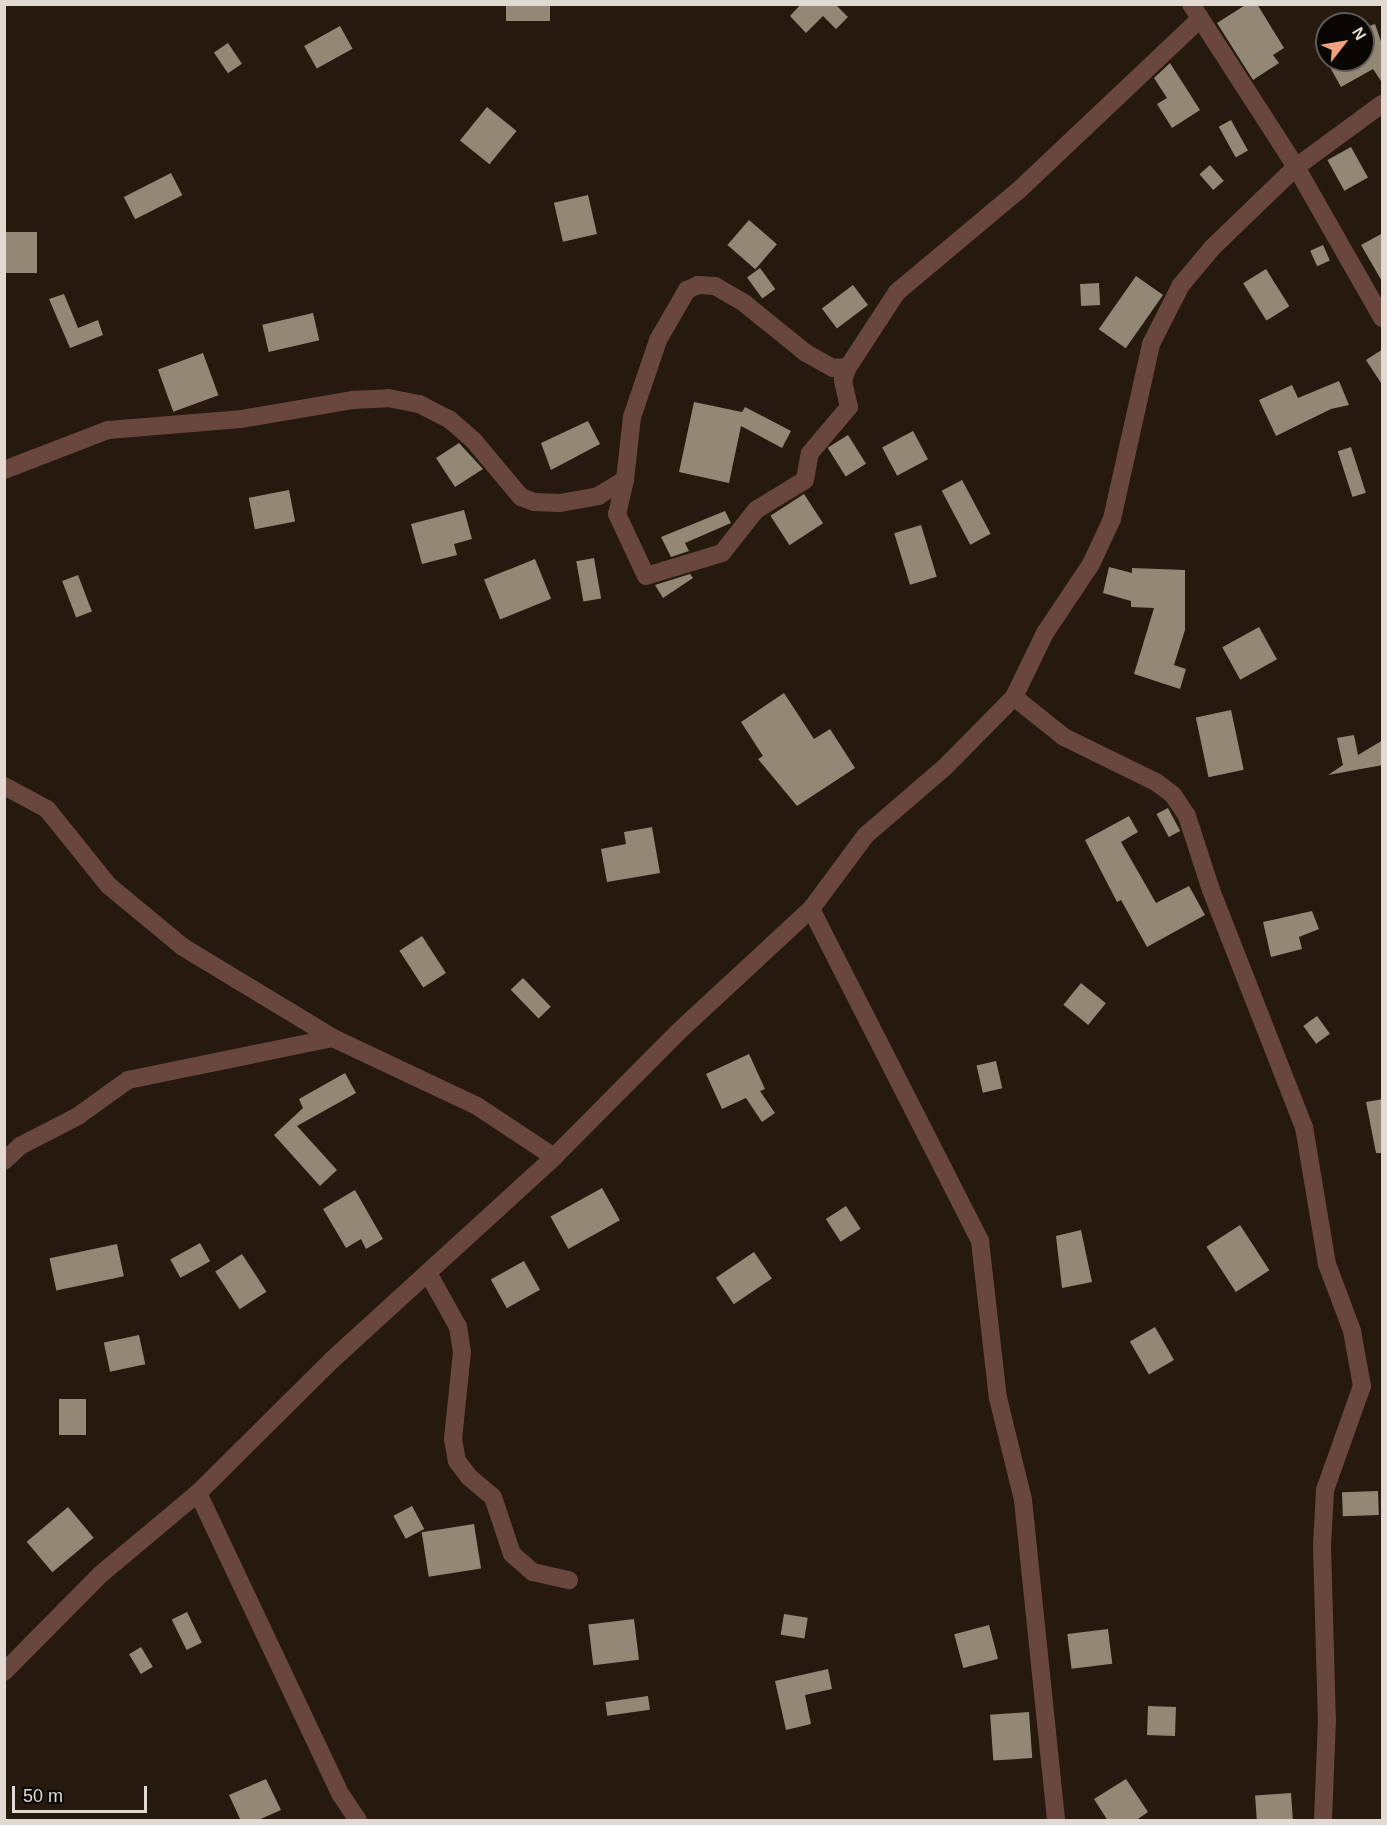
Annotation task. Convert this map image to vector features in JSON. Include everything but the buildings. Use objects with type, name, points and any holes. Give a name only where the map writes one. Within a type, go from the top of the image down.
[{"type":"street","points":[[840,367],[897,292],[1018,191],[1195,12],[1296,167],[1383,318]]},
{"type":"street","points":[[4,1672],[100,1574],[198,1493],[332,1360],[554,1157],[677,1033],[811,909],[866,835],[945,766],[1014,697],[1045,633],[1091,564],[1112,519],[1151,344],[1181,285],[1212,248],[1296,167],[1383,104]]},
{"type":"street","points":[[698,285],[715,286],[840,367],[849,407],[810,453],[805,480],[756,510],[722,554],[646,576],[617,514],[625,480],[633,417],[641,389],[658,340],[687,290],[698,285]]},
{"type":"street","points":[[4,470],[108,430],[241,419],[353,400],[388,398],[419,404],[449,419],[474,441],[521,497],[534,502],[560,503],[598,496],[625,480]]},
{"type":"street","points":[[1014,697],[1064,737],[1156,782],[1173,795],[1187,816],[1211,890],[1304,1127],[1328,1264],[1352,1331],[1362,1386],[1325,1491],[1322,1545],[1327,1720],[1323,1821]]},
{"type":"street","points":[[4,786],[47,809],[86,861],[140,915],[183,947],[333,1038],[477,1106],[554,1157]]},
{"type":"street","points":[[811,909],[980,1241],[998,1398],[1023,1500],[1056,1821]]},
{"type":"street","points":[[4,1161],[20,1146],[78,1116],[128,1080],[333,1038]]},
{"type":"street","points":[[428,1273],[459,1326],[462,1352],[453,1439],[457,1461],[469,1477],[493,1497],[512,1554],[533,1572],[569,1580]]},
{"type":"street","points":[[198,1493],[341,1795],[358,1821]]}]
